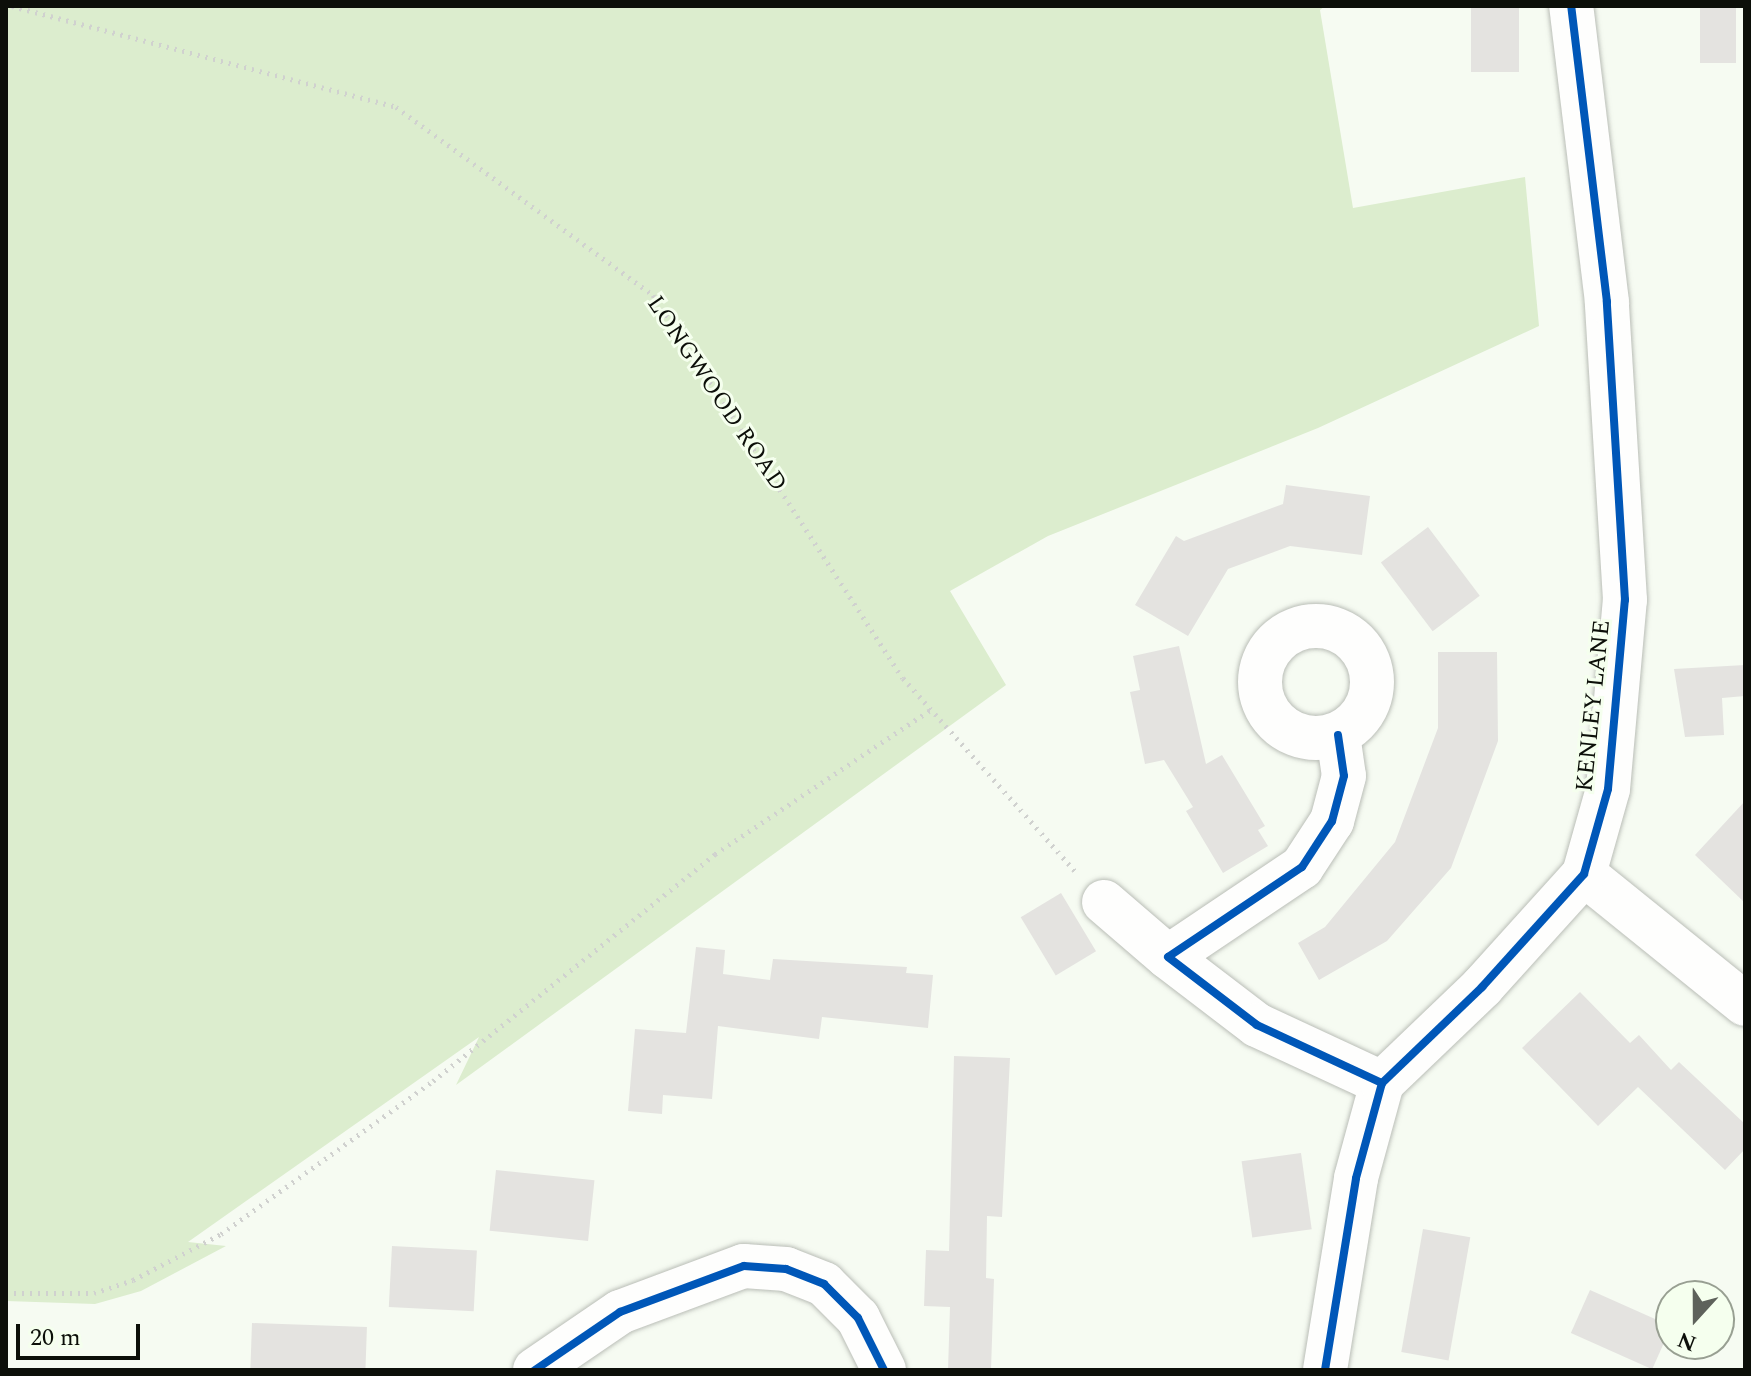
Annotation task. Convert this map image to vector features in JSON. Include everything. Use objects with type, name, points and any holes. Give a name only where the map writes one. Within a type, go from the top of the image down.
[{"type":"street","name":"KENLEY LANE","points":[[1382,1083],[1482,987],[1584,874],[1608,789],[1625,600],[1607,302],[1571,6]]},
{"type":"street","points":[[1168,957],[1302,867],[1332,821],[1344,776],[1338,735]]},
{"type":"street","points":[[1584,874],[1745,1004]]},
{"type":"street","points":[[1104,902],[1168,957],[1257,1025],[1382,1083],[1356,1178],[1325,1370]]},
{"type":"street","points":[[535,1370],[620,1312],[744,1266],[786,1269],[824,1284],[858,1318],[884,1370]]},
{"type":"path","points":[[6,1293],[94,1293],[133,1280],[221,1234],[433,1081],[715,854],[932,709]]},
{"type":"green space","points":[[6,6],[1325,6],[1320,10],[1353,208],[1525,177],[1539,326],[1318,428],[1048,536],[950,591],[1006,685],[456,1085],[479,1037],[188,1242],[226,1246],[141,1291],[95,1304],[6,1301]]},
{"type":"building","points":[[1471,6],[1519,6],[1519,72],[1471,72]]},
{"type":"building","points":[[1700,6],[1736,6],[1736,63],[1700,63]]},
{"type":"building","points":[[1286,485],[1370,496],[1362,555],[1290,546],[1228,569],[1188,636],[1135,605],[1176,536],[1184,541],[1283,504]]},
{"type":"building","points":[[1428,527],[1480,596],[1433,631],[1381,563]]},
{"type":"building","points":[[1179,646],[1206,764],[1222,755],[1265,826],[1258,830],[1268,846],[1223,873],[1186,811],[1193,807],[1164,760],[1145,764],[1130,692],[1140,690],[1133,656]]},
{"type":"building","points":[[1438,652],[1497,652],[1498,741],[1451,868],[1387,941],[1319,980],[1298,943],[1325,927],[1395,842],[1438,728]]},
{"type":"building","points":[[1745,665],[1745,696],[1722,698],[1724,735],[1685,737],[1674,669]]},
{"type":"building","points":[[1745,801],[1745,903],[1695,855]]},
{"type":"building","points":[[1061,893],[1096,951],[1056,975],[1021,917]]},
{"type":"building","points":[[696,947],[725,950],[723,974],[770,980],[773,959],[907,967],[906,973],[933,975],[928,1028],[822,1017],[819,1039],[718,1026],[712,1099],[663,1095],[662,1114],[628,1111],[635,1029],[686,1033]]},
{"type":"building","points":[[1580,992],[1630,1043],[1639,1035],[1671,1070],[1679,1062],[1745,1124],[1745,1149],[1725,1170],[1638,1087],[1598,1126],[1522,1048]]},
{"type":"building","points":[[954,1056],[1010,1058],[1002,1217],[987,1216],[986,1278],[994,1279],[991,1370],[948,1370],[950,1307],[924,1306],[926,1250],[949,1251]]},
{"type":"building","points":[[1301,1153],[1312,1229],[1252,1238],[1242,1161]]},
{"type":"building","points":[[496,1170],[594,1180],[588,1241],[490,1231]]},
{"type":"building","points":[[1423,1229],[1470,1237],[1449,1360],[1401,1352]]},
{"type":"building","points":[[392,1246],[477,1250],[474,1311],[389,1307]]},
{"type":"building","points":[[1590,1290],[1655,1319],[1656,1360],[1652,1369],[1571,1333]]},
{"type":"building","points":[[252,1323],[367,1327],[365,1370],[250,1369]]},
{"type":"cycle path","points":[[1325,1370],[1356,1178],[1382,1083],[1482,987],[1584,874],[1608,789],[1625,600],[1607,302],[1571,6]]},
{"type":"cycle path","points":[[1338,735],[1344,776],[1332,821],[1302,867],[1168,957],[1257,1025],[1382,1083]]},
{"type":"cycle path","points":[[535,1370],[620,1312],[744,1266],[786,1269],[824,1284],[858,1318],[884,1370]]}]
